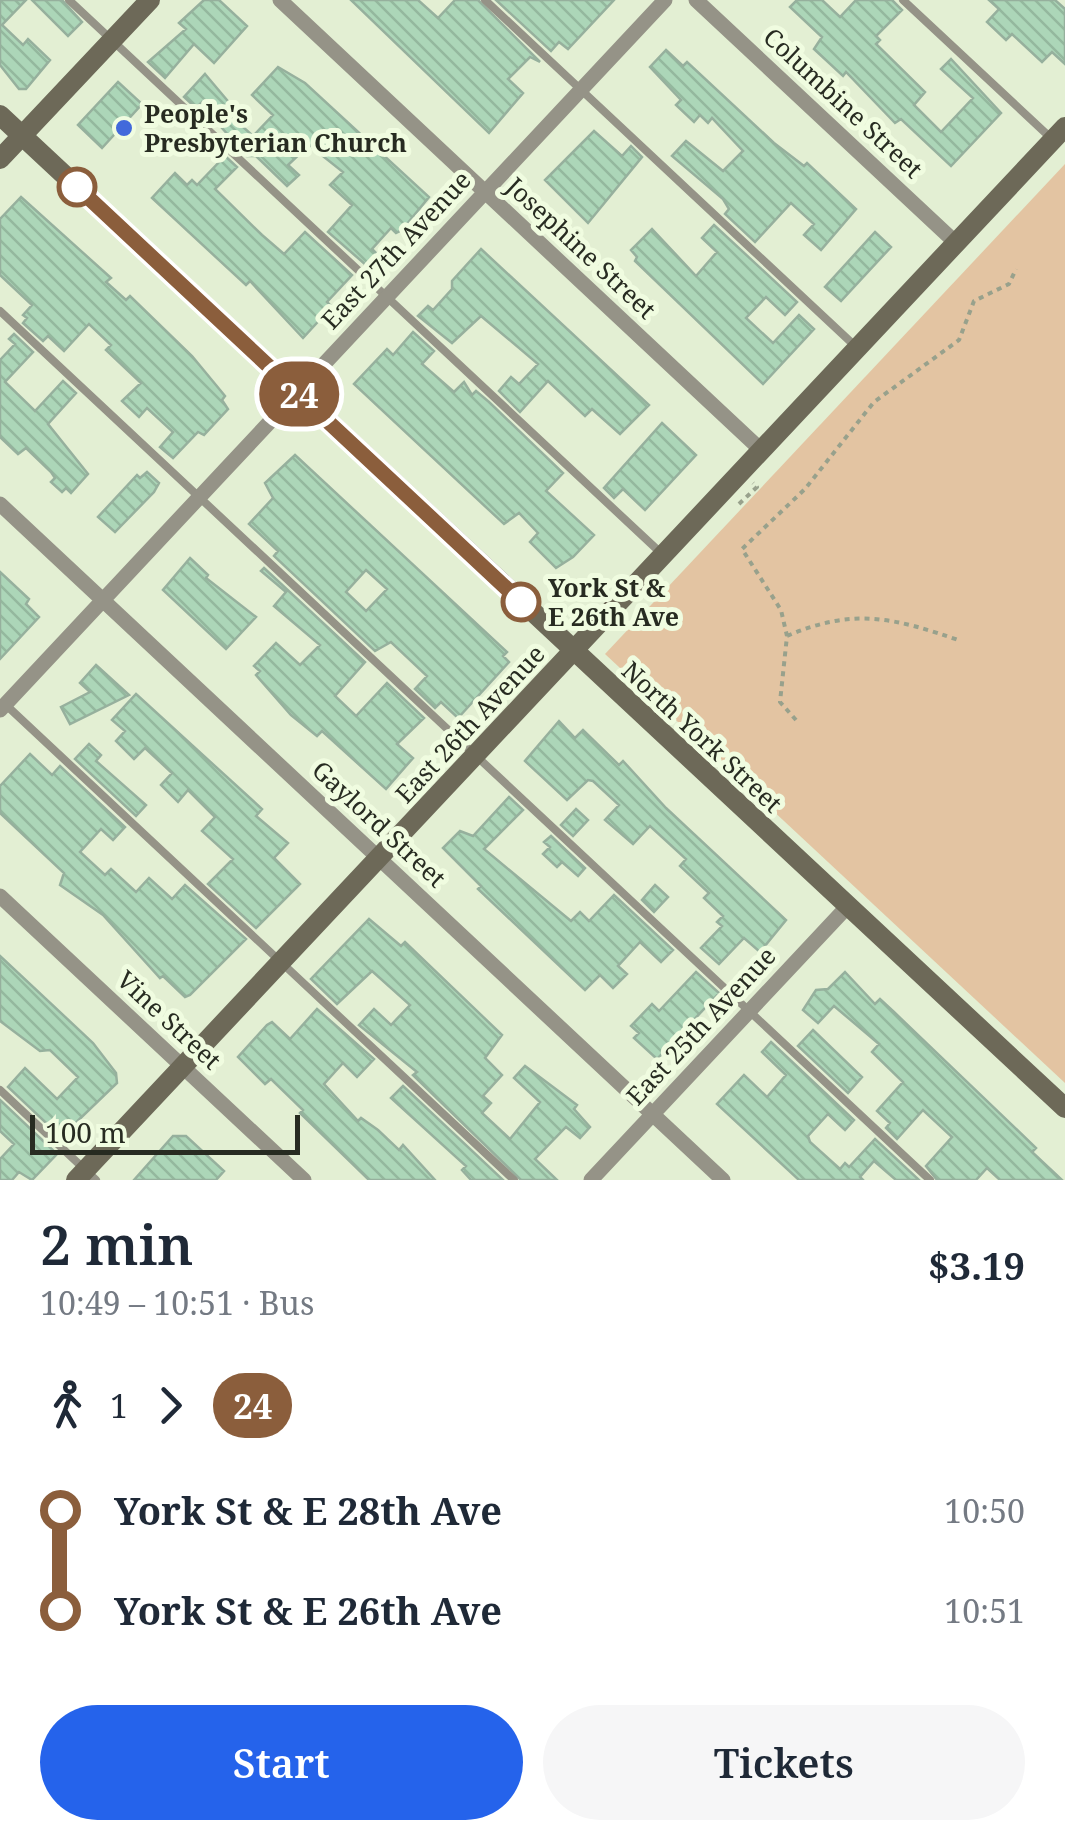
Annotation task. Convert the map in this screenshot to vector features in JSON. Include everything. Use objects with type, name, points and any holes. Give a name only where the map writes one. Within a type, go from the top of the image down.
[{"type":"street","points":[[0,158],[150,0]]},
{"type":"street","name":"Josephine Street","points":[[280,0],[761,450]]},
{"type":"street","name":"East 27th Avenue","points":[[2,705],[665,0]]},
{"type":"street","name":"Columbine Street","points":[[696,0],[956,243]]},
{"type":"street","name":"North York Street","points":[[0,116],[1065,1108]]},
{"type":"street","name":"East 26th Avenue","points":[[86,1177],[280,961],[1059,133]]},
{"type":"street","name":"Gaylord Street","points":[[0,504],[723,1180]]},
{"type":"street","name":"Vine Street","points":[[0,896],[304,1180]]},
{"type":"street","name":"East 25th Avenue","points":[[591,1180],[847,907]]},
{"type":"lane","points":[[68,0],[662,555]]},
{"type":"lane","points":[[486,0],[858,348]]},
{"type":"lane","points":[[904,0],[1059,133]]},
{"type":"lane","points":[[0,311],[930,1180]]},
{"type":"lane","points":[[2,705],[514,1180]]},
{"type":"lane","points":[[0,1090],[86,1177]]},
{"type":"path","points":[[796,720],[780,702],[786,636],[772,591],[742,549],[805,489],[874,402],[958,340],[974,301],[1009,284],[1016,269]]},
{"type":"path","points":[[786,636],[820,622],[862,617],[914,625],[962,641]]},
{"type":"shaded area","points":[[1065,164],[1065,1083],[605,654]]},
{"type":"building","points":[[0,0],[26,0],[2,25],[23,45],[28,39],[50,60],[26,89],[19,89],[0,65]]},
{"type":"building","points":[[32,0],[62,0],[82,22],[68,36]]},
{"type":"building","points":[[204,0],[219,0],[247,26],[214,63],[194,44],[165,78],[148,62],[186,29],[179,23]]},
{"type":"building","points":[[351,0],[418,0],[438,18],[455,0],[478,0],[540,62],[530,57],[508,79],[523,93],[489,133]]},
{"type":"building","points":[[496,0],[614,0],[568,49],[559,42],[551,51]]},
{"type":"building","points":[[797,0],[822,0],[840,17],[856,0],[892,0],[902,10],[876,36],[880,40],[876,44],[925,92],[914,105],[941,132],[973,98],[941,69],[951,59],[1001,113],[951,166],[901,119],[895,123],[846,72],[843,76],[814,49],[822,37],[790,7]]},
{"type":"building","points":[[989,0],[1055,0],[1065,9],[1065,64],[1052,52],[1042,62],[1012,34],[1006,40],[987,22],[999,9]]},
{"type":"building","points":[[666,50],[683,66],[687,62],[774,143],[804,166],[807,163],[856,209],[821,250],[804,235],[814,224],[791,203],[755,242],[725,214],[729,209],[723,199],[672,156],[686,141],[723,171],[743,151],[712,118],[708,123],[700,115],[694,122],[676,105],[681,100],[650,67]]},
{"type":"building","points":[[278,67],[305,83],[429,197],[402,230],[396,233],[391,228],[372,249],[377,254],[366,265],[328,232],[352,205],[330,185],[343,172],[309,145],[288,165],[299,175],[287,186],[256,156],[247,156],[222,128],[232,117],[253,136],[273,115],[252,95]]},
{"type":"building","points":[[205,74],[232,106],[221,120],[202,102],[196,108],[184,97]]},
{"type":"building","points":[[118,82],[142,104],[102,148],[78,125]]},
{"type":"building","points":[[594,131],[622,156],[631,146],[642,157],[588,223],[545,180]]},
{"type":"building","points":[[225,156],[237,167],[215,189],[262,235],[284,254],[305,232],[352,275],[327,302],[330,305],[325,314],[303,338],[250,281],[246,285],[152,198],[175,173],[187,185],[192,180],[197,185]]},
{"type":"building","points":[[21,197],[111,278],[106,282],[126,300],[130,296],[192,356],[225,396],[222,400],[228,409],[204,435],[198,432],[173,458],[160,447],[173,432],[147,408],[139,417],[122,401],[141,383],[106,350],[111,345],[89,324],[64,351],[48,336],[43,341],[23,323],[27,318],[23,315],[32,305],[0,275],[0,219]]},
{"type":"building","points":[[714,225],[797,302],[785,315],[766,297],[746,318],[773,343],[799,315],[814,329],[763,384],[635,261],[637,257],[631,250],[652,229],[696,276],[717,252],[702,238]]},
{"type":"building","points":[[875,232],[891,247],[841,301],[825,287]]},
{"type":"building","points":[[481,249],[649,405],[620,434],[592,409],[585,416],[548,381],[520,412],[499,391],[511,377],[519,384],[538,364],[481,316],[452,343],[418,316],[428,306],[433,310],[452,289],[452,281]]},
{"type":"building","points":[[413,332],[434,351],[422,364],[454,392],[464,382],[472,395],[476,391],[563,473],[546,491],[594,535],[573,557],[556,568],[530,542],[538,533],[519,513],[504,524],[354,384],[387,349],[393,355]]},
{"type":"building","points":[[14,334],[33,352],[5,382],[35,411],[63,381],[76,393],[48,424],[88,474],[71,493],[66,488],[62,492],[51,482],[55,478],[51,472],[26,448],[18,454],[0,437],[0,360],[15,344],[9,339]]},
{"type":"building","points":[[662,423],[696,455],[645,510],[623,489],[614,498],[604,488]]},
{"type":"building","points":[[295,455],[507,652],[503,656],[509,662],[458,718],[441,702],[435,708],[415,689],[427,676],[391,642],[375,651],[274,556],[278,551],[249,524],[273,498],[265,483]],"holes":[[[366,570],[387,589],[366,611],[346,592]]]},
{"type":"building","points":[[147,472],[159,483],[115,532],[98,517],[137,475],[140,478]]},
{"type":"building","points":[[190,558],[208,575],[206,578],[256,617],[226,649],[163,590]]},
{"type":"building","points":[[264,568],[365,662],[335,696],[356,716],[387,683],[424,718],[397,744],[413,758],[386,789],[322,731],[317,736],[291,715],[256,675],[260,671],[254,666],[276,643],[300,665],[320,645],[274,606],[286,592],[261,571]]},
{"type":"building","points":[[0,572],[29,599],[26,604],[39,617],[0,659]]},
{"type":"building","points":[[96,665],[129,695],[70,724],[61,707],[90,692],[80,683]]},
{"type":"building","points":[[136,694],[262,809],[256,816],[288,843],[274,858],[300,884],[256,928],[208,884],[233,859],[202,831],[215,817],[188,790],[178,802],[161,785],[172,773],[145,748],[134,759],[116,741],[125,731],[112,720]]},
{"type":"building","points":[[559,721],[575,738],[583,730],[619,765],[623,761],[666,808],[786,920],[760,952],[744,938],[719,964],[701,948],[722,926],[717,922],[723,916],[704,898],[709,893],[680,866],[686,859],[650,826],[633,844],[605,820],[619,805],[593,781],[588,780],[567,800],[525,761]]},
{"type":"building","points":[[89,744],[101,755],[96,761],[146,805],[136,816],[75,759]]},
{"type":"building","points":[[30,754],[52,775],[60,766],[125,827],[113,840],[101,829],[80,852],[105,875],[111,869],[136,892],[149,878],[172,899],[185,885],[246,939],[190,995],[185,997],[163,976],[160,978],[103,915],[60,885],[64,873],[0,813],[0,786]]},
{"type":"building","points":[[509,797],[523,810],[484,849],[571,921],[580,912],[589,921],[614,895],[673,950],[661,962],[640,942],[618,966],[627,974],[613,988],[600,975],[585,990],[478,889],[481,886],[443,848],[460,831],[473,836]]},
{"type":"building","points":[[576,809],[588,820],[573,836],[561,825]]},
{"type":"building","points":[[551,836],[585,868],[578,876],[562,862],[557,867],[543,854],[550,847],[544,842]]},
{"type":"building","points":[[655,885],[668,897],[654,912],[642,900]]},
{"type":"building","points":[[369,919],[401,946],[405,942],[502,1035],[485,1058],[502,1075],[483,1096],[491,1103],[482,1113],[510,1139],[540,1102],[514,1078],[525,1066],[577,1105],[574,1109],[590,1127],[580,1138],[566,1127],[535,1159],[557,1180],[521,1180],[413,1075],[417,1072],[359,1025],[374,1009],[391,1025],[410,1005],[372,971],[337,1004],[311,979]]},
{"type":"building","points":[[0,956],[93,1043],[116,1073],[117,1083],[61,1137],[8,1087],[25,1068],[57,1099],[78,1077],[50,1050],[40,1051],[0,1021]]},
{"type":"building","points":[[696,972],[719,993],[657,1059],[634,1038],[639,1033],[631,1026],[652,1004],[659,1011]]},
{"type":"building","points":[[845,972],[875,1004],[880,999],[1036,1148],[1032,1152],[1062,1180],[1000,1180],[987,1168],[976,1180],[937,1180],[926,1166],[952,1137],[923,1110],[897,1139],[886,1128],[890,1123],[877,1111],[903,1082],[872,1052],[879,1044],[834,1006],[818,1023],[803,1010],[816,990],[828,989]]},
{"type":"building","points":[[317,1009],[374,1059],[357,1077],[343,1063],[324,1084],[358,1121],[361,1118],[378,1130],[399,1150],[403,1145],[435,1180],[369,1180],[271,1079],[265,1084],[238,1057],[267,1025],[272,1022],[290,1039]]},
{"type":"building","points":[[813,1030],[862,1077],[848,1093],[798,1046]]},
{"type":"building","points":[[771,1042],[854,1120],[845,1130],[828,1114],[808,1136],[810,1142],[840,1169],[845,1163],[849,1167],[875,1139],[919,1180],[896,1180],[874,1161],[860,1177],[863,1180],[799,1180],[717,1104],[744,1075],[767,1097],[786,1075],[762,1052]]},
{"type":"building","points":[[403,1086],[503,1180],[471,1180],[462,1170],[466,1166],[391,1098]]},
{"type":"building","points":[[0,1100],[57,1154],[32,1180],[19,1172],[12,1180],[0,1180],[0,1159],[14,1144],[0,1131]]},
{"type":"building","points":[[173,1136],[186,1136],[224,1171],[216,1180],[134,1180]]},
{"type":"bus line","name":"24","points":[[77,187],[521,602]]},
{"type":"place","name":"People's Presbyterian Church","points":[[124,128]]},
{"type":"place","name":"York St & E 26th Ave","points":[[521,602]]}]
